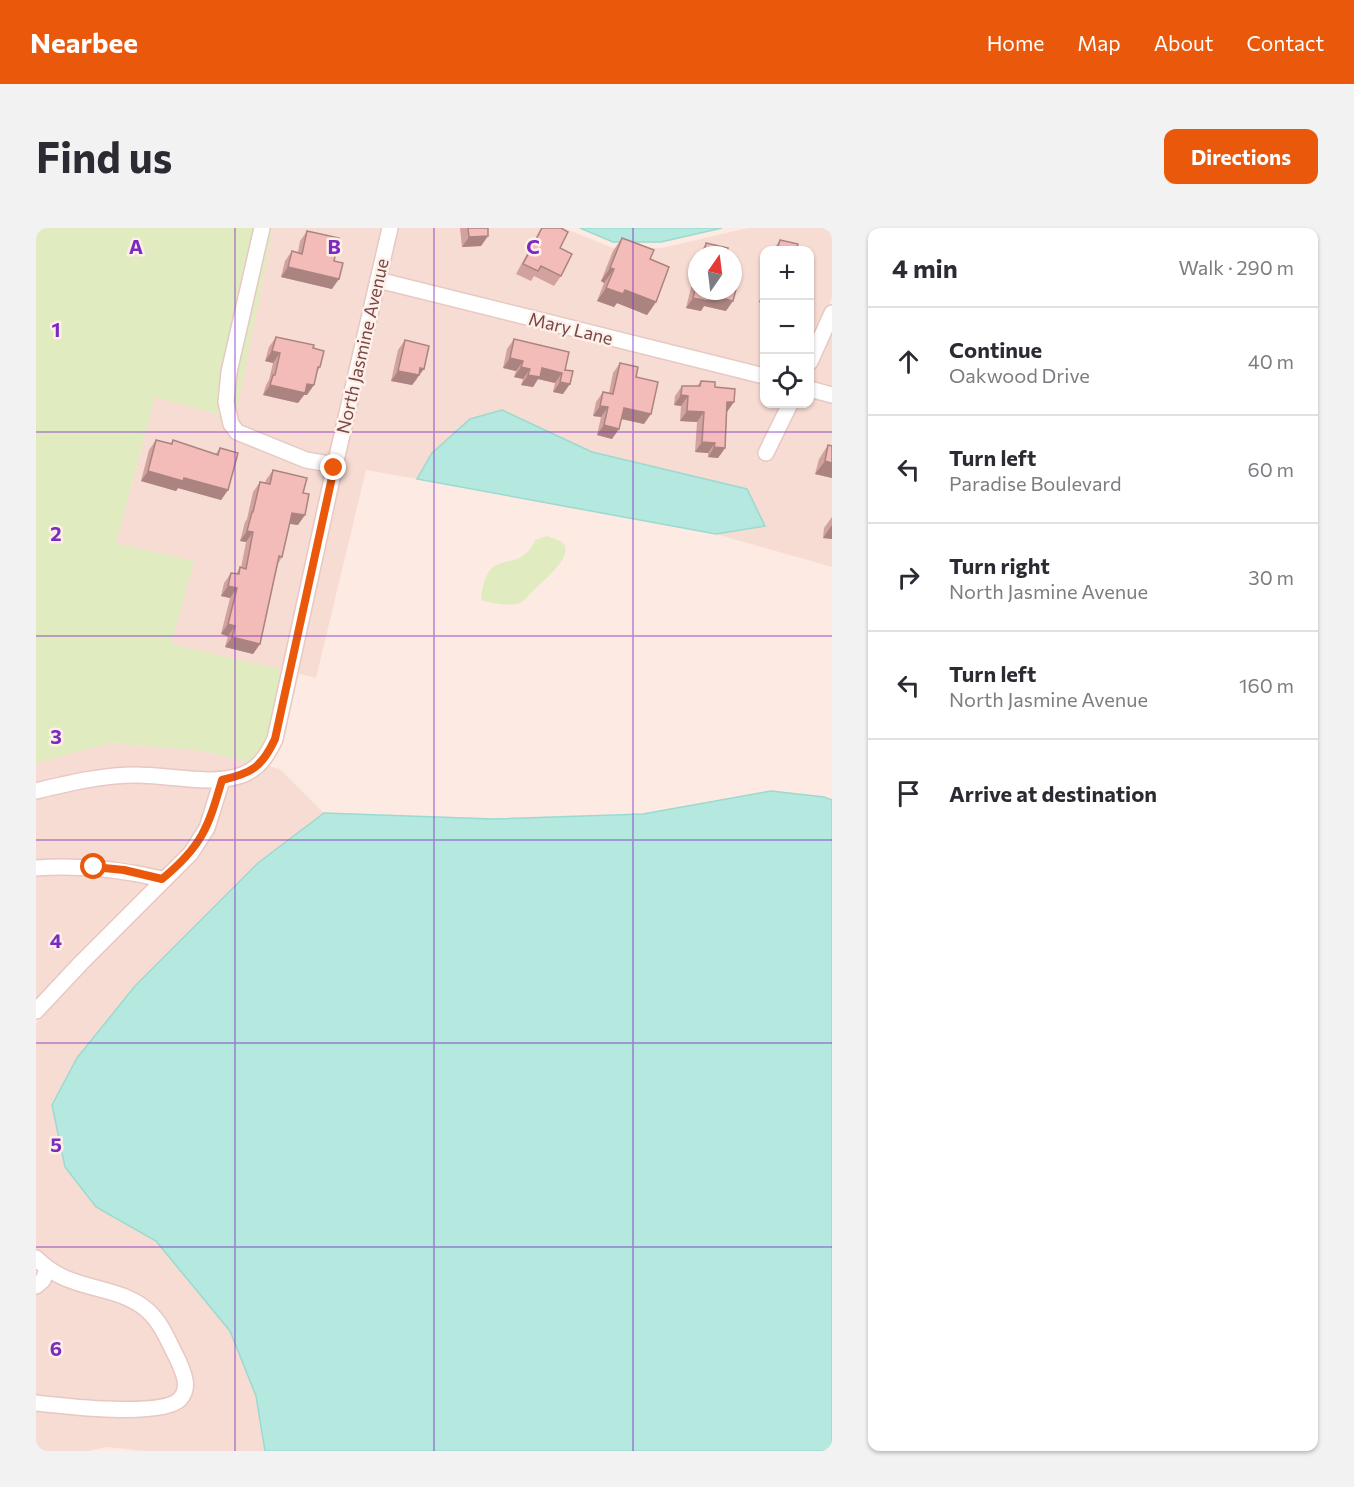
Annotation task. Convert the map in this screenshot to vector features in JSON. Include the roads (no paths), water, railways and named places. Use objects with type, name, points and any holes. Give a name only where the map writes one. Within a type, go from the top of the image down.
[{"type":"street","points":[[262,228],[229,372],[226,402],[231,424],[237,432],[306,460],[335,465]]},
{"type":"street","name":"North Jasmine Avenue","points":[[36,790],[82,780],[135,775],[222,780],[244,775],[265,759],[275,739],[390,228]]},
{"type":"street","name":"Mary Lane","points":[[378,280],[760,375]]},
{"type":"street","points":[[814,354],[832,313]]},
{"type":"street","points":[[814,389],[832,395]]},
{"type":"street","points":[[766,453],[788,408]]},
{"type":"street","points":[[36,1011],[162,879],[178,866],[201,838],[211,817],[222,780]]},
{"type":"street","points":[[36,868],[94,867],[124,870],[162,879]]},
{"type":"street","points":[[36,1258],[47,1270],[63,1278],[130,1300],[147,1309],[161,1327],[186,1384],[180,1399],[175,1403],[153,1408],[115,1410],[36,1403]]},
{"type":"street","points":[[36,1286],[43,1280],[47,1270]]},
{"type":"water","points":[[580,228],[722,228],[661,242],[613,242]]},
{"type":"water","points":[[502,410],[592,452],[747,489],[765,526],[716,534],[417,479],[432,453],[470,419]]},
{"type":"water","points":[[771,791],[824,797],[832,800],[832,1451],[265,1451],[256,1396],[230,1331],[156,1241],[96,1207],[65,1167],[52,1105],[77,1058],[135,986],[258,863],[324,813],[493,819],[643,814]]}]
